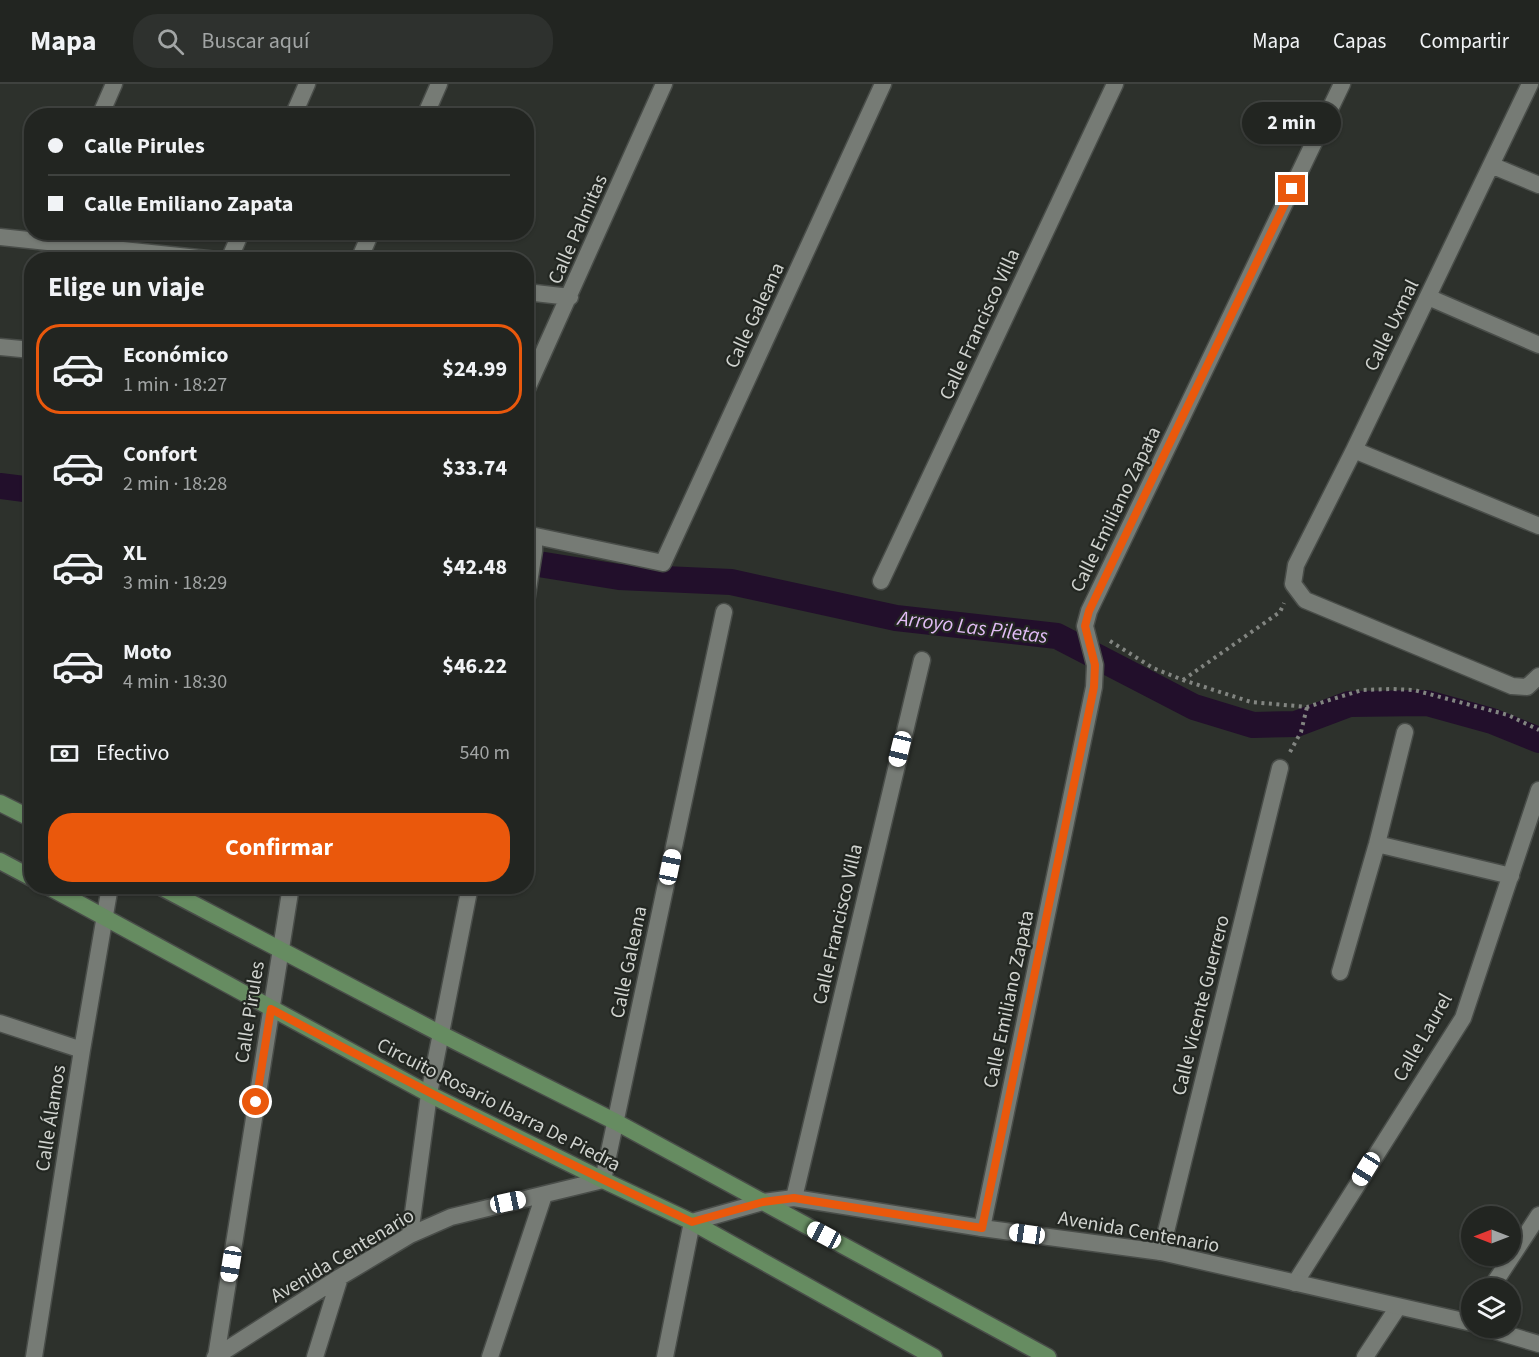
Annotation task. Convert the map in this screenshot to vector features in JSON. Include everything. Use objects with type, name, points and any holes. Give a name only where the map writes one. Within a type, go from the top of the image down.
[{"type":"main road","points":[[0,803],[24,815]]},
{"type":"main road","points":[[0,861],[24,874]]},
{"type":"main road","name":"Circuito Rosario Ibarra De Piedra","points":[[61,894],[429,1094],[692,1222],[934,1357]]},
{"type":"main road","points":[[174,894],[280,951],[616,1122],[1048,1357]]},
{"type":"street","points":[[104,108],[114,84]]},
{"type":"street","points":[[296,108],[307,84]]},
{"type":"street","points":[[428,108],[439,84]]},
{"type":"street","name":"Calle Palmitas","points":[[534,374],[664,84]]},
{"type":"street","name":"Calle Galeana","points":[[534,540],[663,563],[883,84]]},
{"type":"street","name":"Calle Francisco Villa","points":[[881,581],[1115,84]]},
{"type":"street","name":"Calle Emiliano Zapata","points":[[982,1228],[1094,687],[1095,665],[1085,626],[1089,611],[1342,84]]},
{"type":"street","name":"Calle Uxmal","points":[[1293,584],[1296,566],[1530,84]]},
{"type":"street","points":[[1491,165],[1539,185]]},
{"type":"street","points":[[0,237],[24,237]]},
{"type":"street","points":[[67,240],[157,252]]},
{"type":"street","points":[[534,293],[570,297]]},
{"type":"street","points":[[1428,297],[1539,345]]},
{"type":"street","points":[[0,347],[24,349]]},
{"type":"street","points":[[1354,450],[1539,526]]},
{"type":"street","points":[[1293,584],[1305,600],[1512,686],[1533,681]]},
{"type":"street","name":"Calle Galeana","points":[[603,1180],[724,612]]},
{"type":"street","name":"Calle Francisco Villa","points":[[794,1198],[922,660]]},
{"type":"street","points":[[1340,972],[1377,843],[1405,732]]},
{"type":"street","name":"Calle Vicente Guerrero","points":[[1161,1252],[1280,768]]},
{"type":"street","name":"Calle Laurel","points":[[1294,1283],[1462,1018],[1539,790]]},
{"type":"street","points":[[1377,843],[1511,876]]},
{"type":"street","name":"Calle Álamos","points":[[34,1357],[109,894]]},
{"type":"street","name":"Calle Pirules","points":[[215,1357],[290,894]]},
{"type":"street","points":[[410,1235],[429,1094],[468,894]]},
{"type":"street","points":[[0,1023],[82,1050]]},
{"type":"street","name":"Avenida Centenario","points":[[215,1357],[410,1235],[451,1217],[603,1180]]},
{"type":"street","points":[[490,1357],[544,1195]]},
{"type":"street","name":"Avenida Centenario","points":[[692,1222],[763,1202],[794,1198],[982,1228],[1161,1252],[1461,1320]]},
{"type":"street","points":[[1498,1278],[1539,1215]]},
{"type":"street","points":[[664,1357],[692,1222]]},
{"type":"street","points":[[315,1357],[340,1277]]},
{"type":"street","points":[[1365,1357],[1398,1307]]},
{"type":"street","name":"Avenida Centenario","points":[[1520,1338],[1539,1344]]},
{"type":"path","points":[[1183,681],[1280,612],[1293,584]]},
{"type":"path","points":[[1085,626],[1154,668],[1183,681],[1251,702],[1307,707],[1362,690],[1414,690],[1508,715],[1539,730]]},
{"type":"path","points":[[1301,732],[1307,707]]},
{"type":"waterway","name":"Arroyo Las Piletas","points":[[0,486],[24,489]]},
{"type":"waterway","name":"Arroyo Las Piletas","points":[[534,563],[619,577],[731,582],[896,618],[1057,636],[1194,707],[1253,725],[1296,724],[1349,704],[1427,703],[1492,721],[1539,740]]},
{"type":"route","points":[[256,1102],[271,1009],[429,1094],[692,1222],[763,1202],[794,1198],[982,1228],[1094,687],[1095,665],[1085,626],[1089,611],[1292,189]]}]
